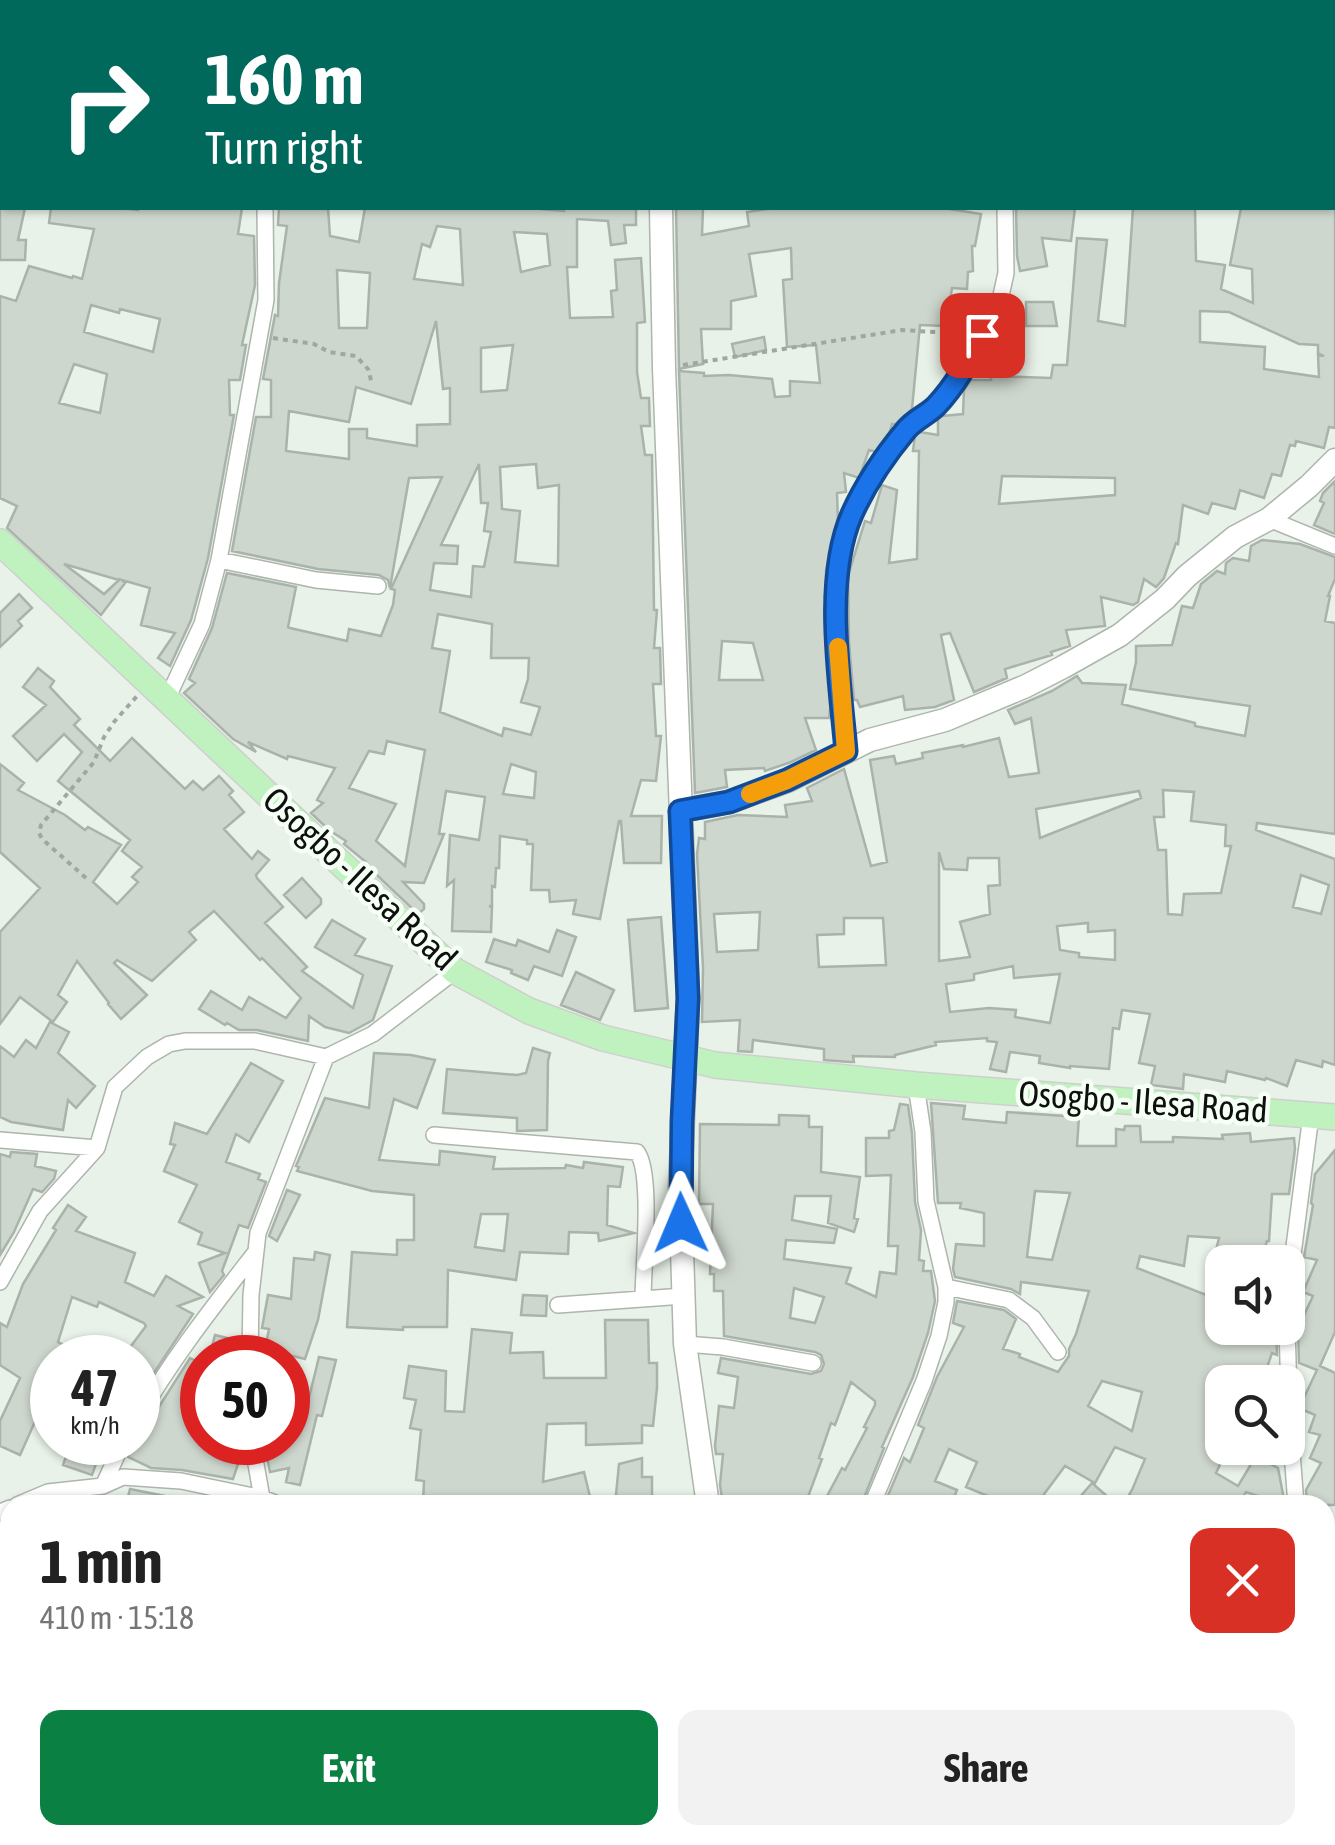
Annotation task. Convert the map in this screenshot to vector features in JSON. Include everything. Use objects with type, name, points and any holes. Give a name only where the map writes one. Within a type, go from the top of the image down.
[{"type":"main road","points":[[661,210],[688,998],[680,1186],[686,1344],[707,1495]]},
{"type":"main road","points":[[680,811],[729,802],[787,780],[870,740],[946,720],[1063,667],[1120,635],[1235,537],[1269,519],[1310,486],[1335,460]]},
{"type":"main road","name":"Osogbo - Ilesa Road","points":[[0,542],[456,971],[528,1012],[604,1038],[715,1065],[916,1085],[1323,1116]]},
{"type":"street","points":[[158,691],[202,624],[219,560],[266,300],[265,210]]},
{"type":"street","points":[[846,751],[837,571],[852,514],[908,426],[935,407],[964,371],[998,309],[1006,273],[1005,210]]},
{"type":"street","points":[[1269,519],[1335,546]]},
{"type":"street","points":[[219,560],[316,580],[378,586]]},
{"type":"street","points":[[0,1282],[40,1211],[97,1148],[116,1087],[147,1056],[169,1044],[185,1041],[255,1041],[326,1057],[373,1034],[456,971]]},
{"type":"street","points":[[250,1335],[258,1232],[326,1057]]},
{"type":"street","points":[[876,1495],[940,1336],[946,1302],[946,1286],[926,1201],[924,1132],[916,1085]]},
{"type":"street","points":[[1297,1245],[1323,1116]]},
{"type":"street","points":[[434,1135],[637,1152],[643,1160],[645,1183],[642,1299]]},
{"type":"street","points":[[0,1140],[97,1148]]},
{"type":"street","points":[[645,1183],[680,1186]]},
{"type":"street","points":[[160,1381],[256,1252]]},
{"type":"street","points":[[946,1286],[1008,1300],[1034,1318],[1058,1352]]},
{"type":"street","points":[[558,1305],[684,1296]]},
{"type":"street","points":[[686,1344],[813,1363]]},
{"type":"street","points":[[1288,1345],[1295,1495]]},
{"type":"street","points":[[103,1486],[113,1465]]},
{"type":"street","points":[[256,1465],[261,1495]]},
{"type":"street","points":[[40,1495],[103,1486],[124,1477],[182,1481],[248,1495]]},
{"type":"path","points":[[664,368],[902,330],[982,335]]},
{"type":"path","points":[[258,336],[314,344],[329,352],[356,356],[368,369],[372,384]]},
{"type":"path","points":[[86,878],[42,839],[42,825],[94,762],[114,722],[158,691]]},
{"type":"building","points":[[0,210],[25,210],[18,240],[26,240],[25,260],[0,260]]},
{"type":"building","points":[[51,210],[242,210],[238,234],[254,236],[255,285],[242,345],[246,345],[240,380],[229,380],[230,415],[234,415],[208,558],[191,620],[170,666],[158,658],[175,633],[141,625],[150,588],[122,580],[125,583],[101,615],[7,528],[17,506],[0,498],[0,296],[16,301],[29,266],[82,279],[94,229],[49,223]],"holes":[[[91,305],[119,313],[120,309],[160,319],[153,352],[84,332]],[[74,364],[107,374],[100,413],[59,403]],[[64,564],[119,580],[104,594]]]},
{"type":"building","points":[[279,210],[328,210],[330,236],[359,242],[365,210],[636,210],[636,225],[624,225],[626,243],[611,245],[608,221],[577,219],[577,267],[567,267],[570,318],[613,317],[611,291],[617,290],[615,260],[641,258],[645,322],[637,323],[637,372],[641,398],[649,398],[650,426],[641,426],[645,455],[652,455],[657,610],[654,648],[660,648],[661,684],[653,684],[656,736],[661,736],[656,781],[641,780],[631,816],[662,816],[661,863],[624,863],[619,821],[600,919],[573,914],[576,900],[550,902],[549,890],[531,890],[533,844],[500,836],[499,868],[489,906],[491,932],[452,931],[454,880],[447,886],[450,835],[479,840],[485,797],[446,791],[439,834],[444,834],[424,883],[403,882],[424,904],[418,914],[344,844],[346,841],[311,813],[323,803],[317,800],[335,768],[288,756],[287,759],[248,742],[256,752],[233,739],[184,693],[195,683],[189,679],[212,628],[227,573],[296,587],[290,628],[347,641],[349,629],[381,636],[393,605],[395,590],[391,589],[442,477],[409,478],[390,588],[388,580],[379,575],[318,569],[232,551],[256,417],[271,417],[271,380],[263,379],[275,315],[278,316],[287,226],[278,225]],"holes":[[[437,226],[460,229],[463,285],[414,279],[422,244],[430,247]],[[514,232],[547,234],[550,265],[521,272]],[[337,270],[370,273],[367,328],[339,328]],[[436,321],[443,389],[450,388],[450,424],[417,425],[417,446],[367,438],[367,429],[349,429],[349,459],[286,451],[289,411],[349,422],[356,387],[411,404]],[[513,345],[507,390],[481,392],[481,348]],[[479,464],[481,503],[488,503],[484,531],[491,532],[484,567],[473,566],[471,597],[430,590],[434,563],[457,564],[458,546],[441,545]],[[536,464],[538,488],[559,485],[558,566],[515,562],[520,511],[502,509],[500,467]],[[438,614],[492,624],[491,658],[529,658],[521,702],[540,707],[531,735],[504,728],[502,736],[440,712],[450,651],[432,648]],[[387,741],[425,750],[405,866],[376,841],[396,804],[349,788],[369,751],[384,754]],[[511,764],[536,772],[534,798],[503,794]]]},
{"type":"building","points":[[676,210],[703,210],[702,235],[749,226],[747,212],[761,210],[956,210],[981,214],[967,289],[952,288],[946,326],[920,325],[912,409],[892,424],[877,452],[869,450],[859,478],[844,473],[846,492],[837,493],[838,521],[826,571],[829,718],[805,718],[816,750],[765,771],[725,770],[727,787],[695,793],[679,371],[772,379],[775,397],[790,396],[790,381],[820,383],[816,345],[787,347],[783,280],[792,279],[791,248],[749,254],[756,296],[731,301],[731,329],[701,329],[703,364],[679,369]],"holes":[[[722,641],[753,643],[763,680],[719,680]]]},
{"type":"building","points":[[1016,210],[1075,210],[1071,241],[1042,238],[1047,266],[1020,271]]},
{"type":"building","points":[[1133,210],[1195,210],[1196,261],[1225,265],[1221,289],[1253,303],[1252,269],[1230,265],[1241,210],[1335,210],[1335,428],[1329,427],[1324,448],[1296,441],[1295,446],[1290,445],[1281,476],[1272,474],[1264,498],[1240,490],[1235,509],[1212,503],[1208,514],[1183,505],[1178,544],[1164,578],[1156,587],[1144,579],[1138,602],[1133,605],[1101,597],[1105,626],[1066,630],[1070,646],[1005,669],[1007,678],[974,692],[950,633],[941,635],[954,700],[935,707],[905,710],[903,696],[860,707],[854,700],[848,576],[865,521],[871,523],[882,485],[897,490],[889,563],[917,559],[919,451],[913,451],[915,435],[938,435],[938,419],[963,414],[964,390],[971,380],[991,380],[991,376],[1051,378],[1053,365],[1067,365],[1077,238],[1107,240],[1098,321],[1125,326]],"holes":[[[1200,311],[1229,312],[1299,344],[1318,345],[1318,353],[1324,356],[1318,355],[1319,377],[1264,369],[1265,347],[1200,342]],[[1002,476],[1115,478],[1115,495],[999,504]]]},
{"type":"building","points":[[1026,302],[1053,302],[1057,326],[1026,326]]},
{"type":"building","points":[[764,337],[766,350],[735,357],[732,344]]},
{"type":"building","points":[[1335,481],[1335,534],[1314,525],[1324,503],[1320,501],[1323,493]]},
{"type":"building","points":[[1262,540],[1300,544],[1335,557],[1335,579],[1325,621],[1335,623],[1335,834],[1257,823],[1256,830],[1335,859],[1335,1065],[1323,1061],[1322,1067],[1296,1060],[1287,1086],[1227,1071],[1225,1082],[1184,1074],[1183,1089],[1151,1085],[1155,1066],[1139,1063],[1150,1014],[1122,1010],[1119,1029],[1113,1028],[1109,1069],[1039,1063],[1040,1056],[1010,1052],[1006,1072],[990,1069],[997,1042],[987,1038],[935,1042],[936,1045],[895,1057],[853,1056],[854,1062],[850,1062],[824,1060],[824,1049],[753,1040],[752,1052],[738,1051],[740,1020],[702,1022],[697,854],[699,838],[705,839],[705,822],[738,815],[787,817],[785,805],[812,801],[807,788],[844,769],[871,866],[887,862],[870,760],[894,756],[896,764],[923,758],[922,753],[999,738],[1009,777],[1039,773],[1031,718],[1015,724],[1008,710],[1077,676],[1082,683],[1126,685],[1122,704],[1245,736],[1250,706],[1130,689],[1136,646],[1172,645],[1182,606],[1193,608],[1201,584],[1217,571],[1225,574],[1226,563],[1233,558],[1249,561],[1251,546]],"holes":[[[1163,790],[1194,792],[1191,821],[1226,825],[1225,846],[1231,846],[1221,893],[1184,894],[1182,915],[1168,914],[1166,850],[1158,850],[1154,817],[1164,817]],[[1139,791],[1141,798],[1040,838],[1036,809]],[[939,852],[944,869],[967,870],[968,858],[999,858],[1000,885],[988,886],[990,914],[960,922],[970,957],[939,961]],[[1301,875],[1329,885],[1321,914],[1293,907]],[[760,912],[758,950],[717,952],[714,914]],[[844,918],[883,918],[886,965],[819,967],[817,935],[844,934]],[[1088,923],[1088,932],[1115,930],[1115,960],[1079,957],[1079,953],[1060,950],[1057,926]],[[1013,966],[1014,978],[1060,974],[1050,1023],[1015,1017],[1016,1010],[950,1012],[946,984],[974,980],[974,974]]]},
{"type":"building","points":[[19,594],[32,608],[18,621],[22,626],[0,647],[0,613]]},
{"type":"building","points":[[38,668],[54,681],[50,687],[80,719],[74,725],[110,761],[132,738],[185,789],[193,781],[203,790],[219,776],[244,812],[224,829],[252,859],[258,851],[269,860],[256,875],[283,907],[265,923],[307,967],[302,971],[353,1008],[363,975],[315,947],[332,920],[365,939],[355,955],[392,966],[373,1020],[349,1033],[325,1027],[309,1016],[308,1041],[239,1030],[199,1009],[211,991],[242,1010],[249,997],[286,1018],[301,998],[214,911],[189,932],[196,940],[152,981],[117,960],[114,963],[147,995],[121,1019],[77,961],[58,995],[67,1002],[53,1022],[20,997],[0,1024],[0,932],[40,888],[0,852],[0,764],[24,783],[18,790],[85,830],[88,827],[121,845],[93,882],[117,904],[138,882],[132,877],[142,867],[122,851],[130,840],[58,781],[82,752],[64,734],[37,761],[13,736],[46,705],[23,687]]},
{"type":"building","points":[[302,878],[321,899],[321,904],[306,918],[284,895]]},
{"type":"building","points":[[661,917],[668,1008],[635,1011],[628,920]]},
{"type":"building","points":[[557,930],[576,937],[562,976],[534,966],[528,980],[486,962],[494,939],[516,946],[518,940],[549,952]]},
{"type":"building","points":[[576,972],[614,990],[600,1020],[561,1005]]},
{"type":"building","points":[[50,1022],[69,1032],[58,1053],[95,1086],[76,1108],[68,1100],[63,1130],[0,1117],[0,1046],[14,1057],[26,1040],[36,1048]]},
{"type":"building","points":[[533,1048],[550,1053],[547,1130],[517,1131],[517,1118],[443,1113],[447,1069],[526,1073]]},
{"type":"building","points":[[374,1053],[435,1060],[417,1108],[394,1099],[379,1160],[439,1165],[440,1151],[495,1157],[493,1169],[566,1165],[583,1168],[584,1162],[623,1167],[620,1187],[608,1186],[607,1225],[634,1233],[599,1241],[598,1233],[569,1232],[568,1254],[520,1252],[516,1280],[448,1270],[447,1327],[347,1327],[352,1252],[397,1255],[397,1240],[414,1240],[414,1195],[372,1191],[297,1171],[296,1166],[325,1098],[369,1108]],"holes":[[[481,1214],[508,1214],[504,1251],[475,1247]]]},
{"type":"building","points":[[251,1063],[283,1081],[249,1142],[236,1134],[226,1162],[260,1174],[258,1179],[266,1182],[248,1228],[239,1225],[222,1271],[224,1275],[210,1292],[199,1263],[225,1253],[198,1244],[202,1233],[179,1222],[197,1185],[164,1171],[175,1145],[170,1144],[175,1123],[207,1134]]},
{"type":"building","points":[[931,1103],[965,1106],[963,1119],[1006,1123],[1007,1112],[1079,1117],[1077,1146],[1116,1146],[1116,1129],[1124,1130],[1125,1126],[1140,1126],[1141,1142],[1173,1142],[1173,1137],[1223,1139],[1222,1135],[1250,1133],[1251,1142],[1294,1138],[1289,1194],[1272,1194],[1266,1245],[1217,1245],[1219,1238],[1188,1236],[1184,1266],[1140,1256],[1137,1268],[1205,1294],[1205,1345],[1277,1345],[1277,1355],[1272,1353],[1268,1365],[1205,1365],[1205,1465],[1220,1465],[1216,1473],[1238,1486],[1251,1465],[1272,1465],[1278,1468],[1283,1495],[1129,1495],[1145,1459],[1115,1447],[1095,1483],[1065,1466],[1043,1495],[985,1495],[966,1487],[977,1462],[949,1449],[935,1481],[957,1490],[955,1495],[888,1495],[904,1458],[910,1462],[924,1428],[918,1425],[937,1377],[964,1327],[953,1323],[957,1301],[1004,1310],[1016,1319],[1003,1349],[1058,1372],[1069,1356],[1089,1291],[1021,1282],[1020,1294],[955,1277],[956,1244],[984,1246],[984,1213],[960,1208],[961,1203],[938,1203]],"holes":[[[1035,1191],[1070,1193],[1052,1260],[1027,1257]],[[1102,1381],[1142,1392],[1132,1431],[1088,1406]]]},
{"type":"building","points":[[900,1104],[908,1105],[915,1202],[921,1230],[919,1260],[924,1261],[923,1271],[931,1271],[935,1301],[913,1377],[865,1495],[828,1495],[842,1468],[845,1470],[875,1405],[851,1382],[835,1425],[831,1423],[809,1495],[722,1495],[723,1454],[716,1454],[715,1446],[719,1406],[734,1408],[738,1377],[718,1373],[721,1358],[811,1374],[821,1371],[824,1364],[815,1352],[724,1336],[723,1291],[714,1291],[714,1274],[710,1274],[713,1204],[699,1204],[700,1124],[779,1125],[779,1115],[809,1116],[809,1127],[822,1127],[821,1172],[860,1177],[854,1218],[858,1219],[854,1232],[828,1223],[831,1196],[795,1196],[792,1220],[837,1229],[834,1243],[786,1240],[784,1259],[851,1268],[846,1283],[876,1297],[880,1272],[896,1274],[898,1246],[888,1246],[891,1175],[866,1176],[866,1138],[889,1138],[889,1131],[894,1130]],"holes":[[[794,1288],[824,1297],[815,1323],[790,1318]]]},
{"type":"building","points":[[1335,1150],[1335,1332],[1320,1366],[1335,1373],[1335,1495],[1306,1495],[1321,1463],[1310,1458],[1320,1435],[1309,1432],[1315,1415],[1305,1411],[1305,1396],[1317,1370],[1299,1363],[1298,1345],[1305,1345],[1305,1313],[1313,1296],[1305,1293],[1305,1287],[1317,1260],[1305,1257],[1315,1174]]},
{"type":"building","points":[[11,1152],[37,1154],[35,1166],[56,1171],[42,1192],[33,1189],[0,1255],[0,1154],[10,1157]]},
{"type":"building","points":[[287,1190],[300,1195],[277,1241],[269,1236]]},
{"type":"building","points":[[68,1205],[86,1217],[76,1231],[135,1253],[125,1282],[154,1296],[166,1276],[203,1297],[178,1306],[193,1314],[160,1364],[160,1335],[139,1335],[144,1323],[99,1302],[97,1307],[72,1297],[60,1335],[30,1335],[30,1433],[20,1455],[0,1446],[0,1421],[20,1378],[0,1365],[0,1323],[7,1327],[23,1284],[56,1230],[53,1228]]},
{"type":"building","points":[[315,1252],[330,1255],[310,1344],[310,1335],[268,1335],[269,1329],[262,1328],[268,1295],[291,1299],[294,1258],[314,1260]]},
{"type":"building","points":[[523,1295],[547,1296],[546,1316],[521,1315]]},
{"type":"building","points":[[605,1320],[648,1320],[649,1363],[657,1363],[657,1388],[653,1426],[642,1425],[642,1443],[586,1445],[586,1423],[547,1424],[543,1482],[584,1472],[590,1495],[423,1495],[424,1481],[416,1480],[421,1430],[410,1428],[416,1400],[404,1398],[409,1366],[446,1371],[445,1411],[464,1412],[472,1329],[512,1333],[510,1353],[543,1352],[544,1378],[606,1378]]},
{"type":"building","points":[[319,1357],[336,1360],[322,1416],[317,1415],[310,1444],[310,1394]]},
{"type":"building","points":[[180,1374],[180,1465],[238,1465],[233,1479],[145,1465],[160,1465],[160,1405]]},
{"type":"building","points":[[642,1458],[642,1477],[652,1477],[652,1495],[616,1495],[619,1464]]},
{"type":"building","points":[[63,1465],[96,1465],[92,1475]]},
{"type":"building","points":[[269,1465],[305,1465],[300,1485],[286,1482],[289,1468],[270,1472]]},
{"type":"building","points":[[1092,1483],[1106,1495],[1082,1495]]},
{"type":"building","points":[[130,1489],[160,1495],[128,1495]]},
{"type":"slow traffic","points":[[750,794],[846,751],[838,647]]},
{"type":"route","points":[[681,1223],[688,998],[680,811],[729,802],[787,780],[846,751],[837,571],[852,514],[908,426],[935,407],[964,371],[982,335]]}]
